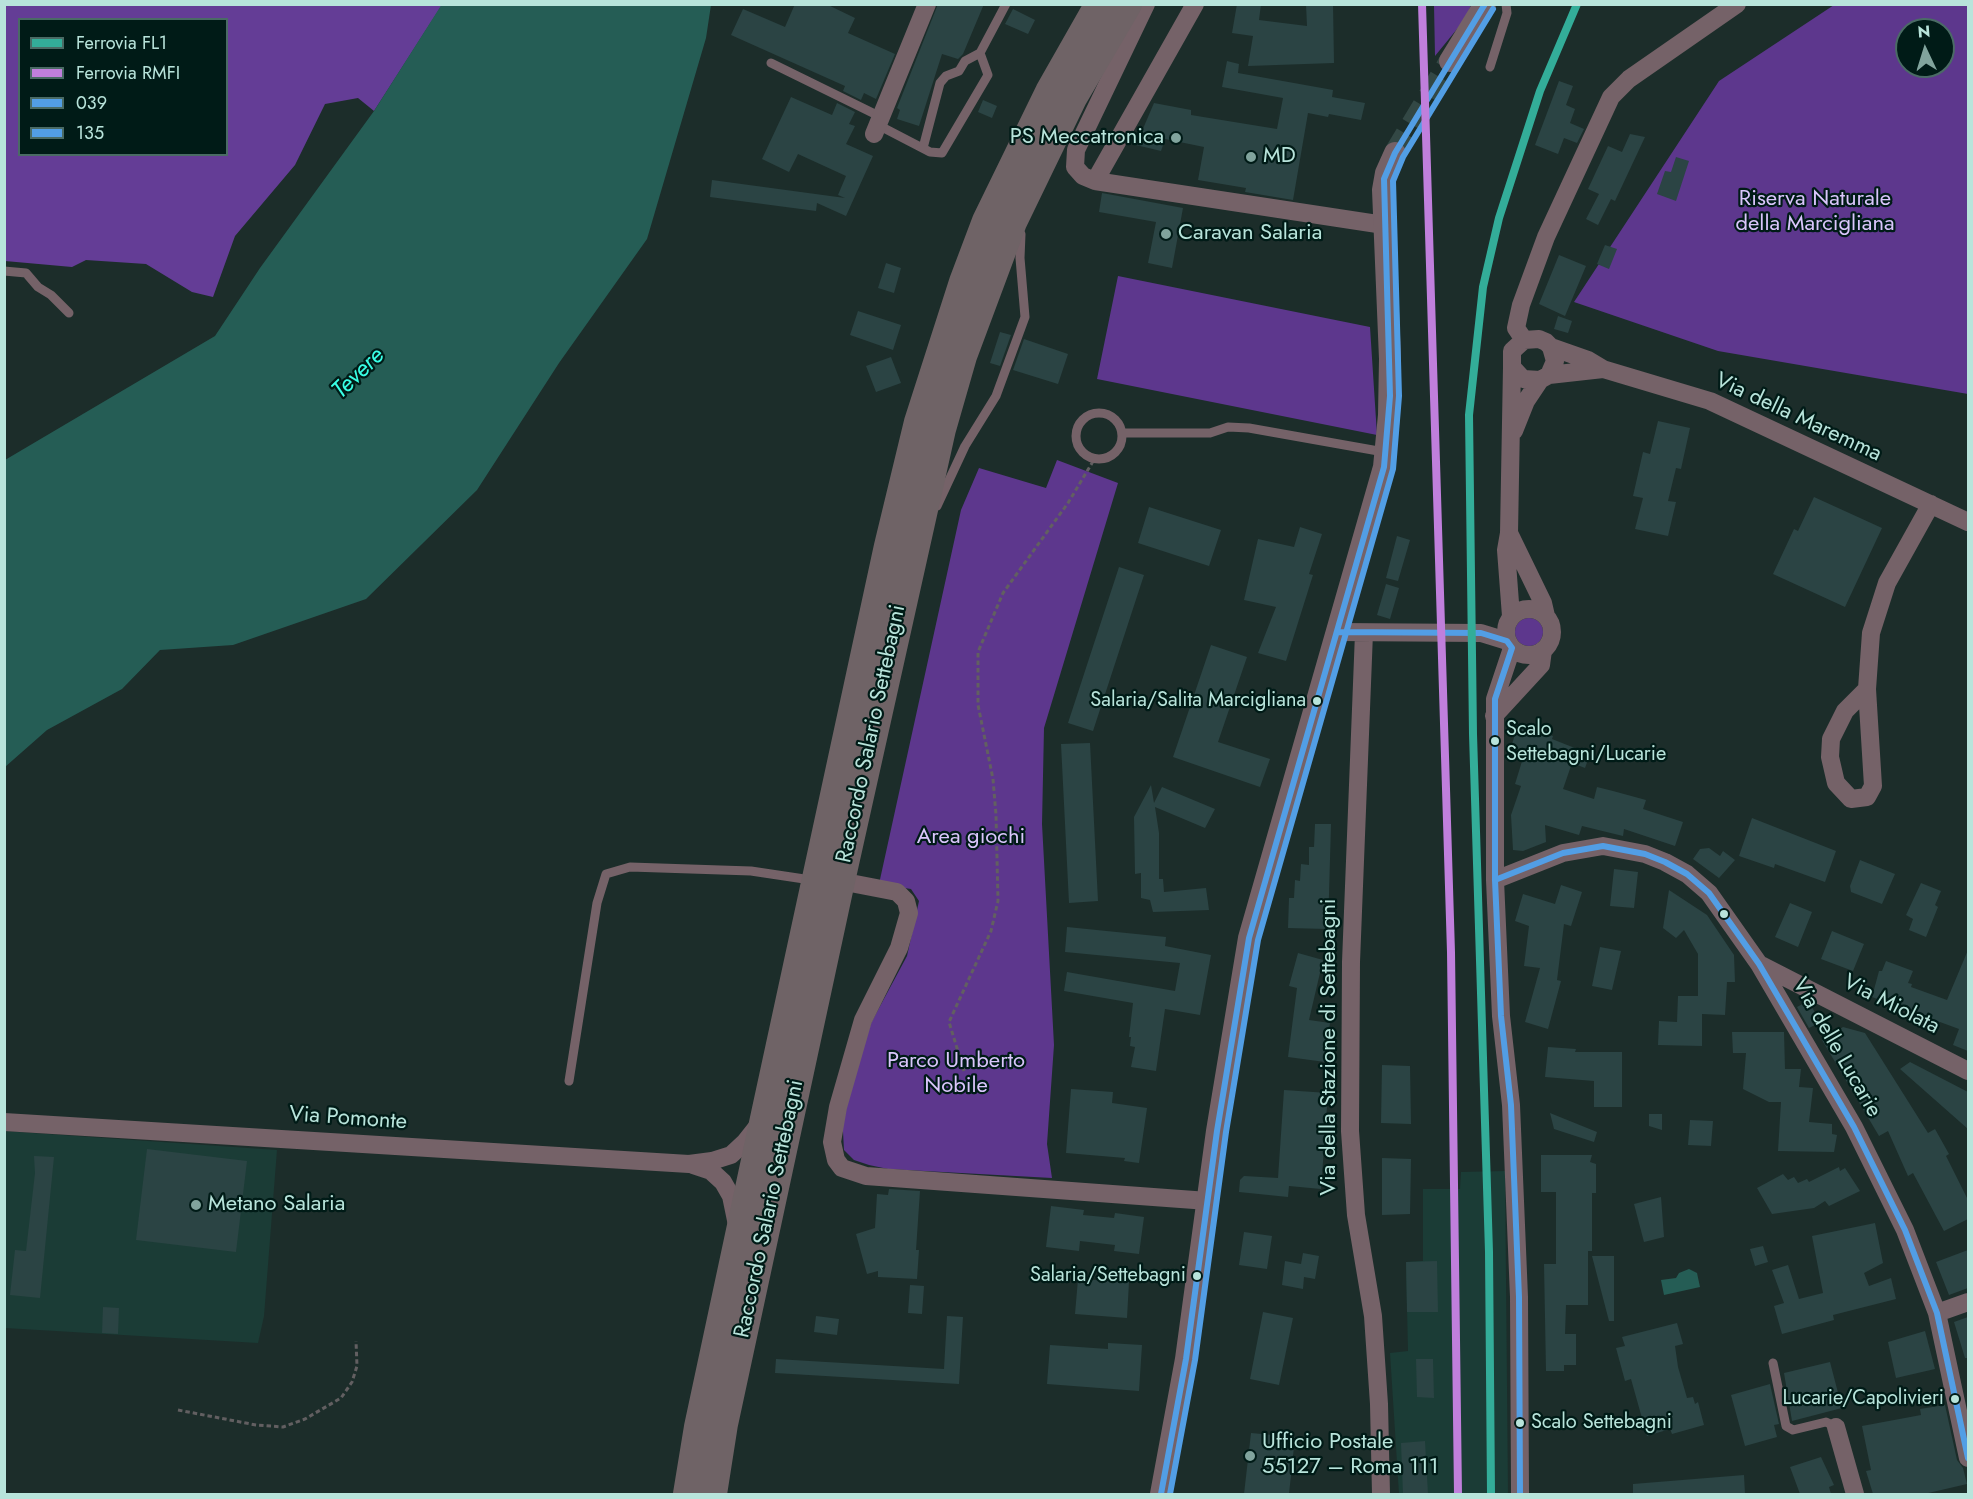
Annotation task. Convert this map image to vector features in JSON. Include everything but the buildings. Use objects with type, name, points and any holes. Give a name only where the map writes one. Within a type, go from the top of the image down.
[{"type":"main road","name":"Raccordo Salario Settebagni","points":[[711,1494],[904,480],[941,349],[987,221],[1012,168],[1100,4]]},
{"type":"main road","name":"Raccordo Salario Settebagni","points":[[688,1494],[699,1427],[766,1114],[828,881],[941,429],[962,356],[1012,222],[1072,98],[1127,4]]},
{"type":"street","points":[[878,126],[927,4]]},
{"type":"street","points":[[1146,4],[1076,150],[1074,159],[1077,170],[1095,181],[1384,225]]},
{"type":"street","points":[[1095,181],[1195,4]]},
{"type":"street","points":[[1450,61],[1485,4]]},
{"type":"street","points":[[1524,340],[1516,328],[1521,304],[1546,237],[1611,98],[1629,79],[1737,4]]},
{"type":"street","points":[[1161,1494],[1186,1359],[1240,979],[1249,938],[1338,632],[1386,452],[1390,359],[1383,184],[1395,153]]},
{"type":"street","points":[[1512,438],[1526,401],[1555,361],[1551,347],[1539,339],[1524,340],[1512,351],[1509,426],[1512,438],[1509,533],[1506,550],[1510,645],[1495,699],[1494,716],[1495,880],[1501,1016],[1511,1105],[1518,1285],[1520,1494]]},
{"type":"street","name":"Via della Maremma","points":[[1551,347],[1588,360],[1603,369],[1710,401],[1968,522]]},
{"type":"street","points":[[1512,367],[1523,379],[1544,377]]},
{"type":"street","name":"Via della Maremma","points":[[1544,377],[1603,369]]},
{"type":"street","points":[[1867,689],[1845,711],[1831,739],[1830,757],[1836,783],[1851,800],[1867,797],[1873,786],[1867,689],[1871,633],[1887,583],[1931,504]]},
{"type":"street","points":[[1338,632],[1481,633],[1510,645],[1524,655],[1543,650],[1549,644],[1552,630],[1543,603],[1509,533]]},
{"type":"street","points":[[1481,633],[1524,609],[1532,608],[1546,616]]},
{"type":"street","name":"Via della Stazione di Settebagni","points":[[1364,633],[1351,962],[1350,1131],[1356,1215],[1373,1316],[1381,1494]]},
{"type":"street","points":[[1494,716],[1541,665],[1543,650]]},
{"type":"street","name":"Via delle Lucarie","points":[[1495,880],[1579,849],[1603,846],[1645,854],[1687,874],[1709,893],[1759,964],[1854,1127],[1905,1230],[1937,1313],[1968,1458]]},
{"type":"street","points":[[828,881],[897,892],[906,901],[909,913],[899,948],[863,1020],[838,1107],[832,1142],[836,1160],[842,1168],[866,1176],[1208,1201]]},
{"type":"street","name":"Via Miolata","points":[[1759,964],[1968,1071]]},
{"type":"street","name":"Via Pomonte","points":[[4,1122],[689,1164],[712,1161],[731,1155],[745,1143],[766,1114]]},
{"type":"street","name":"Via Pomonte","points":[[689,1164],[711,1171],[723,1182],[731,1196],[740,1239]]},
{"type":"street","points":[[1937,1313],[1968,1302]]},
{"type":"street","points":[[1836,1427],[1855,1494]]},
{"type":"lane","points":[[922,148],[940,83],[946,76],[959,71],[965,62],[980,53],[1006,4]]},
{"type":"lane","points":[[1490,67],[1507,13],[1506,4]]},
{"type":"lane","points":[[771,63],[878,126],[922,148],[942,153],[988,75],[980,53]]},
{"type":"lane","points":[[1031,207],[1036,186],[1036,171]]},
{"type":"lane","points":[[910,556],[965,446],[996,396],[1025,317],[1020,243],[1025,221]]},
{"type":"lane","points":[[4,271],[26,273],[38,287],[51,295],[69,313]]},
{"type":"lane","points":[[1094,413],[1109,414],[1120,425],[1122,433],[1119,447],[1109,457],[1095,458],[1087,456],[1077,444],[1077,428],[1086,416],[1094,413]]},
{"type":"lane","points":[[1122,433],[1210,433],[1228,427],[1249,428],[1386,452]]},
{"type":"lane","points":[[569,1081],[597,903],[606,874],[630,867],[751,871],[828,881]]},
{"type":"lane","points":[[1773,1363],[1786,1426],[1793,1430],[1826,1422],[1836,1427]]},
{"type":"path","points":[[964,1071],[949,1022],[991,931],[998,901],[996,815],[993,778],[978,705],[978,652],[1003,593],[1068,503],[1095,458]]},
{"type":"path","points":[[178,1410],[256,1425],[283,1427],[305,1419],[341,1398],[352,1382],[357,1366],[356,1341]]},
{"type":"shaded area","points":[[4,5],[442,5],[374,111],[358,98],[325,104],[295,165],[235,236],[213,297],[192,292],[146,264],[86,260],[72,267],[5,261]]},
{"type":"shaded area","points":[[4,1131],[277,1150],[264,1316],[258,1343],[5,1328]]},
{"type":"shaded area","points":[[1505,1171],[1508,1494],[1399,1494],[1390,1353],[1408,1351],[1406,1262],[1423,1261],[1423,1189],[1460,1189],[1461,1172]]},
{"type":"green space","points":[[1434,5],[1471,5],[1466,18],[1435,56]]},
{"type":"green space","name":"Riserva Naturale della Marcigliana","points":[[1834,5],[1968,5],[1968,394],[1718,351],[1574,302],[1719,81]]},
{"type":"green space","points":[[1118,276],[1370,327],[1377,435],[1097,379]]},
{"type":"green space","name":"Parco Umberto Nobile","points":[[1057,460],[1118,483],[1044,728],[1042,824],[1054,1045],[1047,1144],[1052,1178],[888,1169],[869,1165],[854,1160],[844,1150],[842,1113],[871,1023],[907,956],[919,901],[911,889],[879,884],[961,510],[979,468],[1046,488]]},
{"type":"green space","points":[[1529,618],[1539,622],[1543,632],[1539,642],[1529,646],[1519,642],[1515,632],[1519,622]]},
{"type":"water","name":"Tevere","points":[[442,4],[711,5],[706,38],[647,239],[559,363],[477,490],[366,599],[233,645],[160,650],[122,689],[47,730],[5,767],[5,460],[215,336],[260,268],[374,111]]},
{"type":"water","points":[[1689,1269],[1697,1273],[1700,1287],[1664,1295],[1661,1280],[1676,1278],[1679,1273]]},
{"type":"tunnel","points":[[1395,153],[1450,61]]},
{"type":"rail line","name":"RMFI","points":[[1422,4],[1451,952],[1458,1494]]},
{"type":"rail line","name":"FL1","points":[[1491,1494],[1489,1252],[1473,734],[1469,415],[1483,287],[1499,218],[1540,91],[1577,4]]},
{"type":"transit line","name":"039","points":[[1161,1494],[1186,1359],[1217,1131],[1249,938],[1384,467],[1390,396],[1384,179],[1395,153],[1485,4]]},
{"type":"transit line","name":"135","points":[[1170,1494],[1195,1360],[1226,1132],[1258,940],[1393,469],[1399,396],[1393,181],[1403,157],[1493,9]]},
{"type":"transit line","name":"039","points":[[1338,632],[1481,633],[1507,641],[1512,648],[1495,699],[1495,880],[1501,1016],[1511,1105],[1519,1297],[1520,1494]]},
{"type":"transit line","name":"039","points":[[1495,880],[1563,853],[1603,846],[1645,854],[1665,862],[1687,874],[1709,893],[1759,964],[1854,1127],[1905,1230],[1937,1313],[1968,1458]]},
{"type":"place","name":"PS Meccatronica","points":[[1176,138]]},
{"type":"place","name":"MD","points":[[1251,157]]},
{"type":"place","name":"Caravan Salaria","points":[[1166,234]]},
{"type":"place","name":"Salaria/Salita Marcigliana","points":[[1317,701]]},
{"type":"place","name":"Scalo Settebagni/Lucarie","points":[[1495,741]]},
{"type":"place","name":"Metano Salaria","points":[[196,1205]]},
{"type":"place","name":"Salaria/Settebagni","points":[[1197,1276]]},
{"type":"place","name":"Lucarie/Capolivieri","points":[[1955,1399]]},
{"type":"place","name":"Scalo Settebagni","points":[[1520,1423]]},
{"type":"place","name":"Ufficio Postale 55127 – Roma 111","points":[[1250,1456]]},
{"type":"park label","name":"Area giochi","points":[[971,838]]}]
